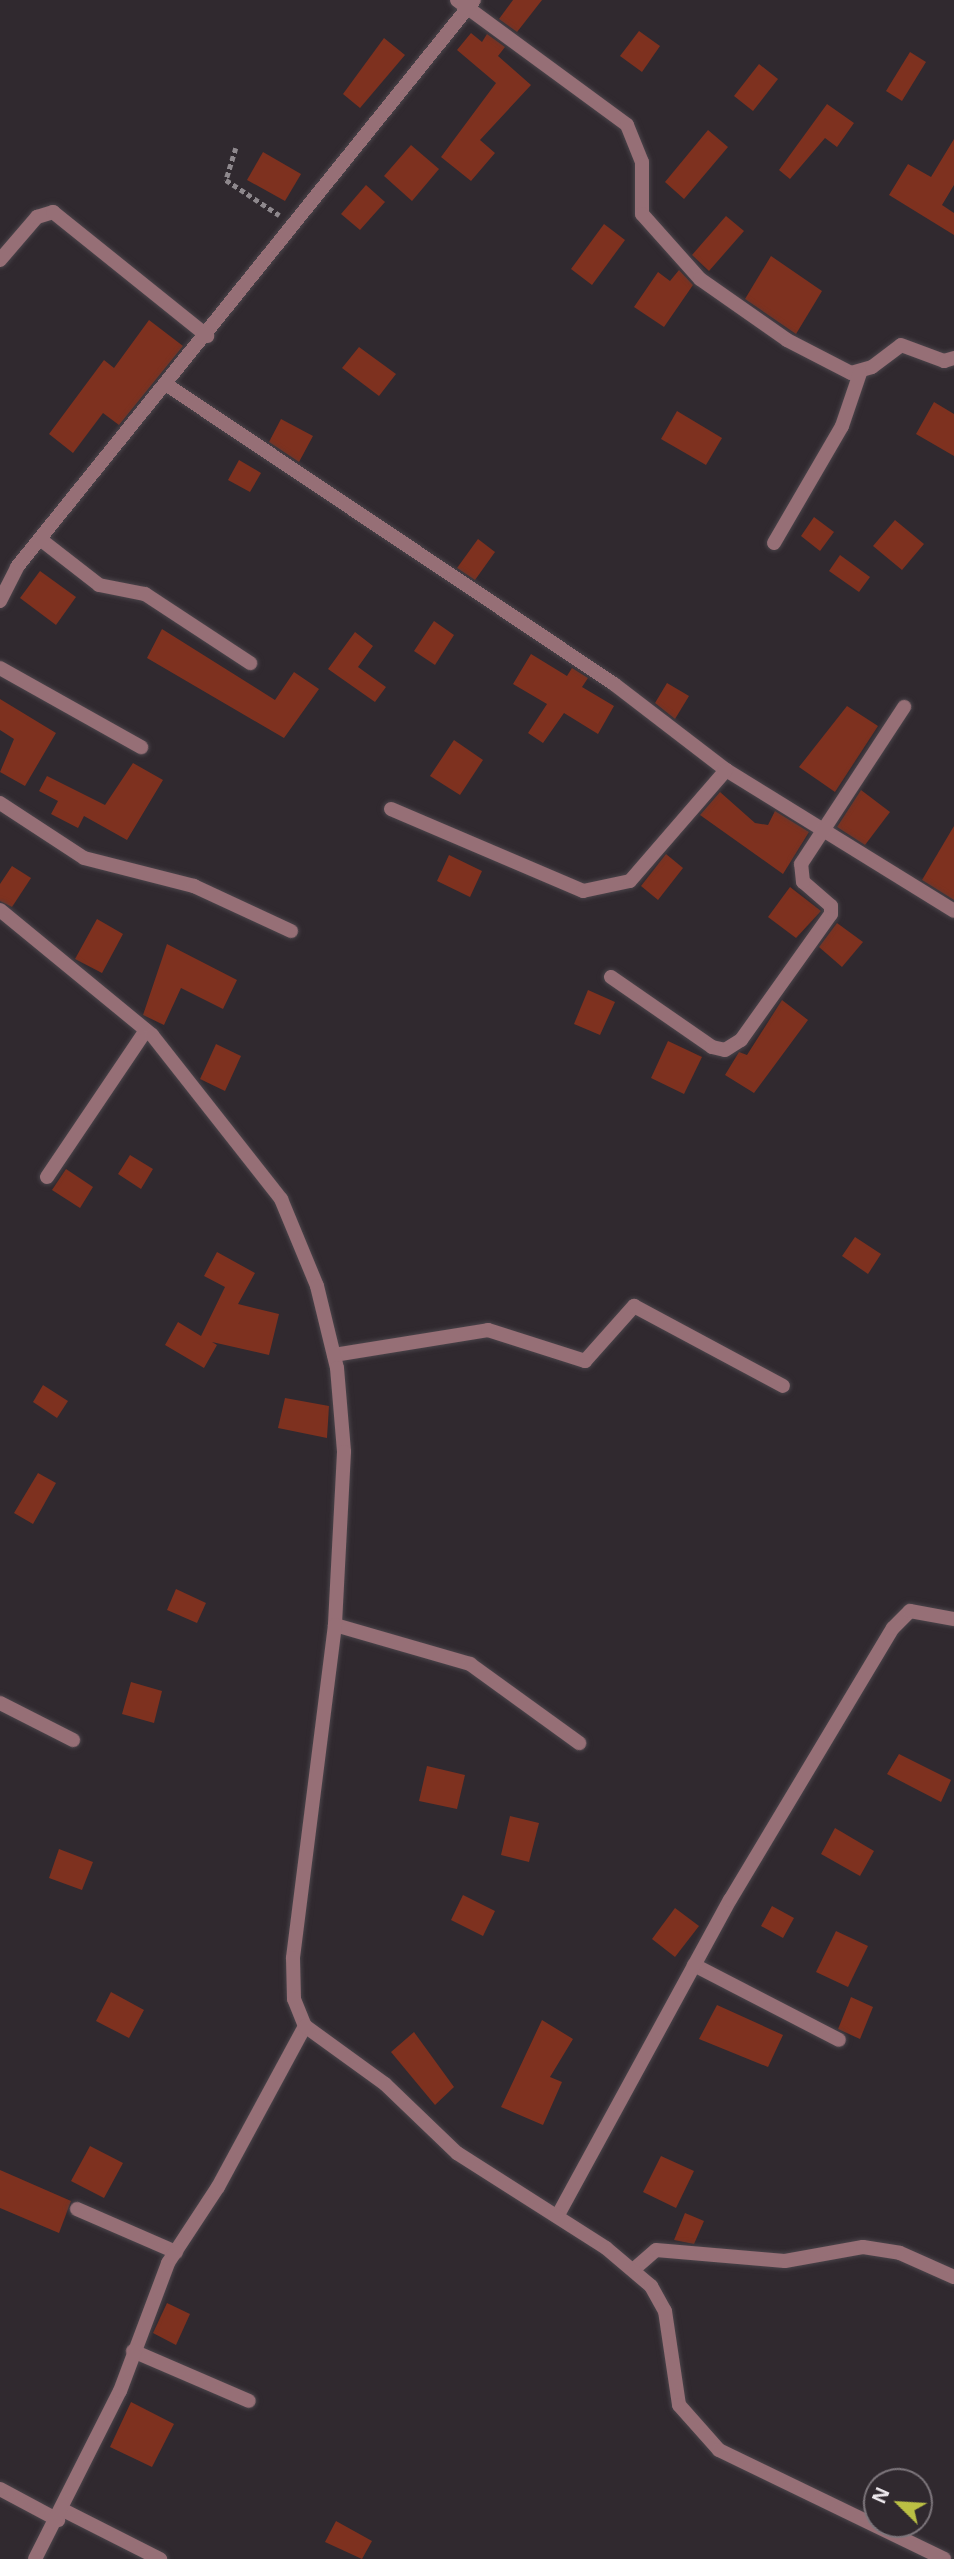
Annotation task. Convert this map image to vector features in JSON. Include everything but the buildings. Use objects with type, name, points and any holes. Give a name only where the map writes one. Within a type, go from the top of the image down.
[{"type":"street","points":[[0,601],[40,539],[207,337],[466,3],[627,125],[642,162],[642,214],[699,279],[787,340],[837,368],[860,373]]},
{"type":"street","points":[[0,260],[37,217],[60,214],[207,337]]},
{"type":"street","points":[[774,543],[842,426],[860,373],[901,345],[954,358]]},
{"type":"street","points":[[167,385],[614,684],[726,770],[954,911]]},
{"type":"street","points":[[40,539],[99,585],[145,594],[250,663]]},
{"type":"street","points":[[0,668],[141,747]]},
{"type":"street","points":[[611,977],[712,1047],[734,1047],[831,914],[831,906],[799,873],[821,829],[904,707]]},
{"type":"street","points":[[391,809],[583,891],[631,880],[726,770]]},
{"type":"street","points":[[0,803],[84,858],[194,886],[291,931]]},
{"type":"street","points":[[0,910],[146,1030],[281,1199],[317,1286],[334,1355],[344,1452],[335,1625],[293,1958],[294,1998],[305,2026],[385,2084],[457,2153],[558,2215],[634,2270],[665,2311],[671,2372],[694,2428],[719,2450],[944,2559]]},
{"type":"street","points":[[47,1177],[146,1030]]},
{"type":"street","points":[[334,1355],[488,1330],[585,1361],[634,1306],[783,1386]]},
{"type":"street","points":[[558,2215],[694,1965],[901,1618],[920,1610],[954,1619]]},
{"type":"street","points":[[335,1625],[470,1664],[579,1743]]},
{"type":"street","points":[[0,1703],[74,1740]]},
{"type":"street","points":[[694,1965],[839,2040]]},
{"type":"street","points":[[36,2559],[60,2515],[176,2252],[305,2026]]},
{"type":"street","points":[[77,2209],[176,2252]]},
{"type":"street","points":[[634,2270],[656,2250],[785,2261],[863,2247],[900,2253],[954,2277]]},
{"type":"street","points":[[133,2351],[250,2401]]},
{"type":"street","points":[[0,2489],[160,2559]]},
{"type":"path","points":[[236,148],[226,180],[295,225]]}]
